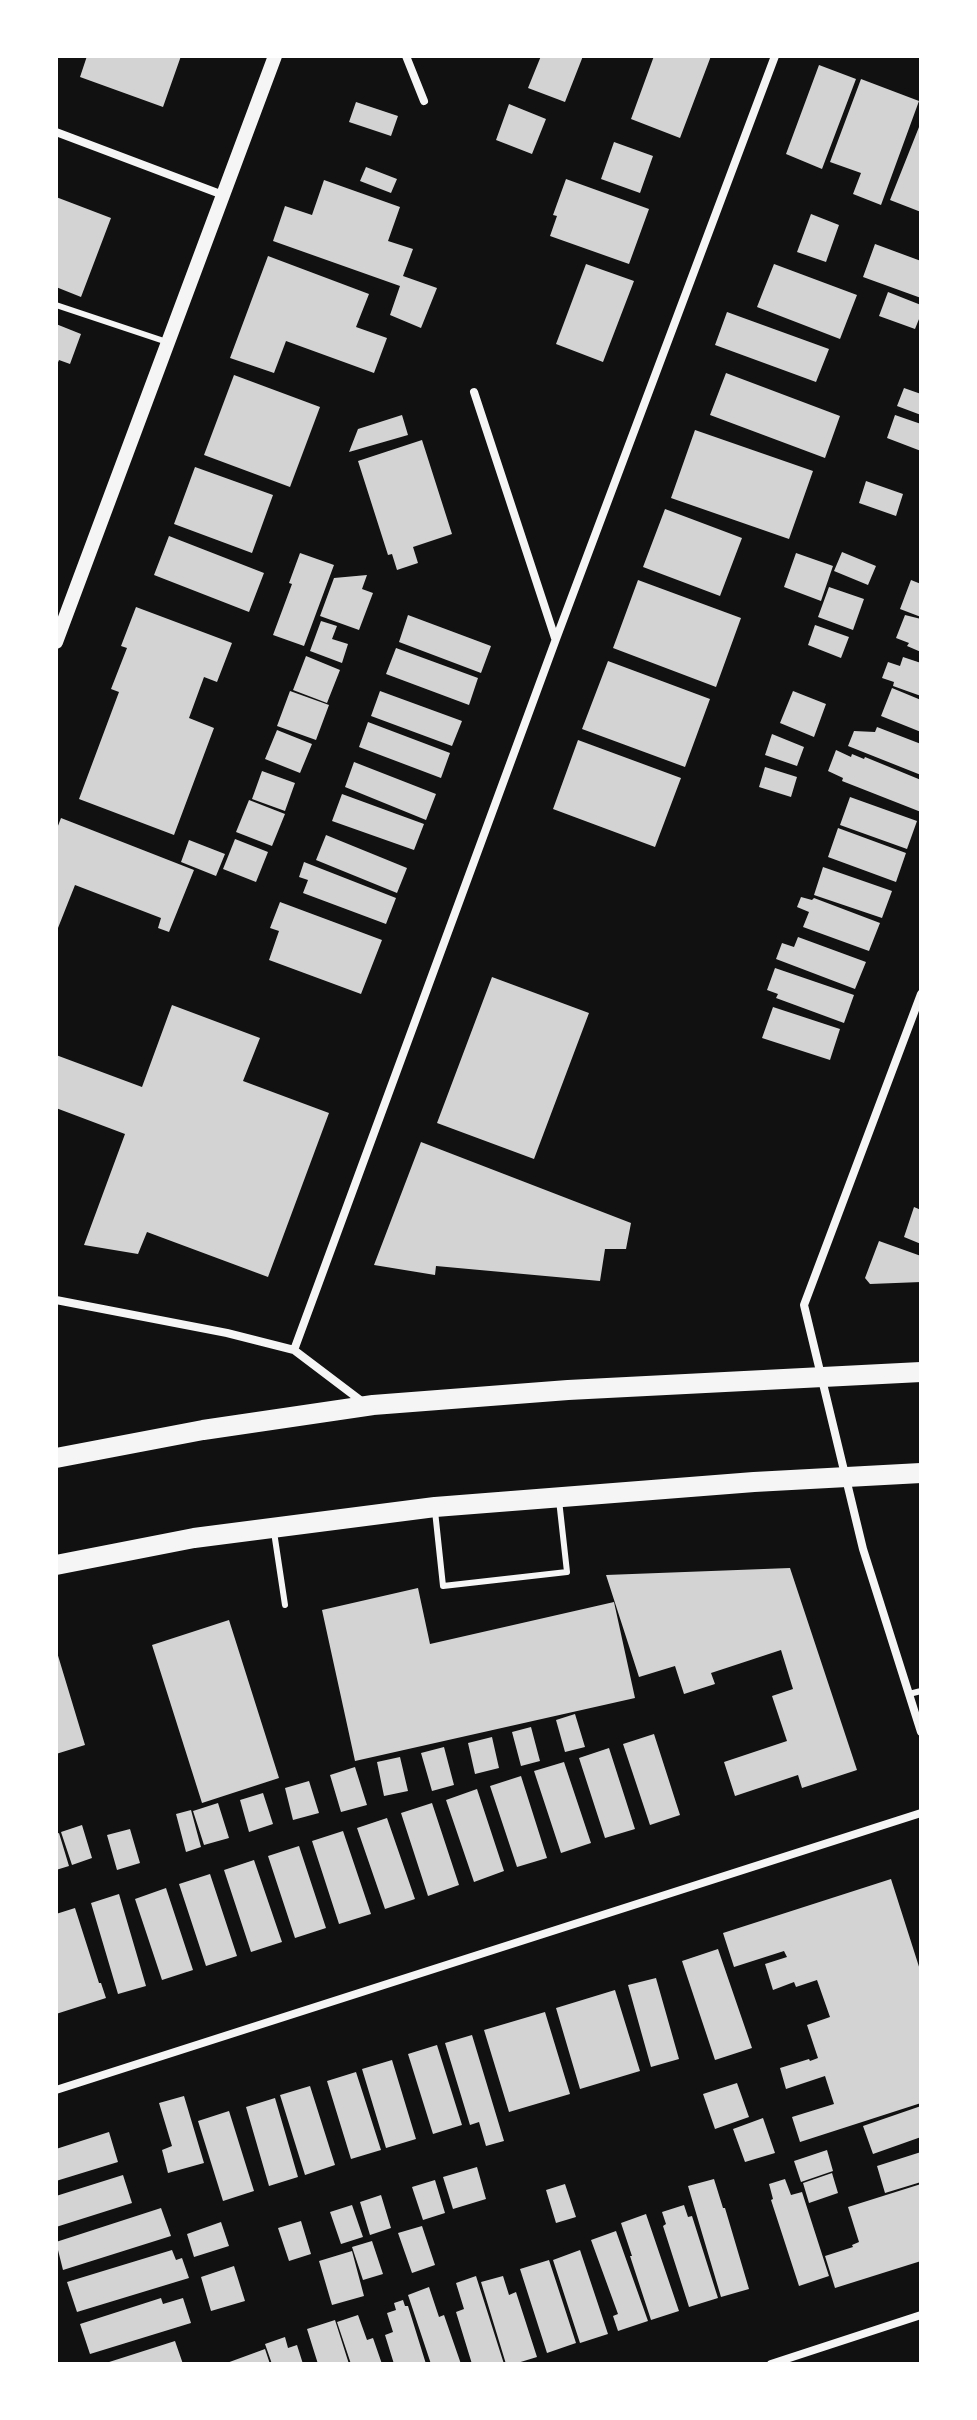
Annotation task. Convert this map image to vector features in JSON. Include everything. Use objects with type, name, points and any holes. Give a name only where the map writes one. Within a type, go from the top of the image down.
[{"type":"main road","points":[[56,1458],[203,1430],[368,1406],[568,1390],[921,1372]]},
{"type":"main road","points":[[56,1565],[194,1538],[435,1507],[754,1482],[921,1473]]},
{"type":"street","points":[[56,642],[275,56]]},
{"type":"street","points":[[406,56],[424,101]]},
{"type":"street","points":[[294,1350],[775,56]]},
{"type":"street","points":[[56,132],[223,195]]},
{"type":"street","points":[[474,392],[556,639]]},
{"type":"street","points":[[921,994],[804,1305],[863,1549],[921,1732]]},
{"type":"street","points":[[56,1300],[227,1333],[294,1350],[368,1406]]},
{"type":"street","points":[[56,2090],[921,1813]]},
{"type":"street","points":[[771,2364],[921,2315]]},
{"type":"lane","points":[[56,305],[168,342]]},
{"type":"lane","points":[[435,1507],[443,1586],[567,1572],[559,1498]]},
{"type":"lane","points":[[273,1528],[285,1605]]},
{"type":"lane","points":[[909,1694],[921,1691]]},
{"type":"building","points":[[87,56],[181,56],[163,107],[80,77]]},
{"type":"building","points":[[541,56],[583,56],[565,102],[528,88]]},
{"type":"building","points":[[654,56],[711,56],[680,138],[631,119]]},
{"type":"building","points":[[819,65],[856,79],[822,169],[786,154]]},
{"type":"building","points":[[861,79],[919,101],[881,205],[853,194],[861,173],[830,162]]},
{"type":"building","points":[[356,102],[398,116],[391,136],[349,122]]},
{"type":"building","points":[[509,104],[546,119],[532,154],[496,140]]},
{"type":"building","points":[[921,122],[921,212],[890,200]]},
{"type":"building","points":[[614,142],[653,156],[640,193],[601,179]]},
{"type":"building","points":[[366,167],[397,179],[391,193],[360,181]]},
{"type":"building","points":[[566,179],[649,209],[629,264],[550,236],[557,216],[553,215]]},
{"type":"building","points":[[324,180],[400,207],[388,241],[413,249],[403,276],[437,288],[421,328],[390,315],[400,286],[273,241],[285,206],[312,215]]},
{"type":"building","points":[[56,197],[111,218],[81,297],[56,287]]},
{"type":"building","points":[[811,214],[839,225],[826,262],[797,252]]},
{"type":"building","points":[[875,244],[921,261],[921,298],[863,277]]},
{"type":"building","points":[[268,256],[369,294],[356,327],[387,338],[374,373],[286,341],[274,373],[230,358]]},
{"type":"building","points":[[586,264],[634,281],[603,362],[556,344]]},
{"type":"building","points":[[774,264],[857,295],[840,339],[757,307]]},
{"type":"building","points":[[888,292],[921,305],[915,329],[879,316]]},
{"type":"building","points":[[727,312],[829,349],[816,382],[715,345]]},
{"type":"building","points":[[56,324],[81,334],[70,364],[59,360],[56,367]]},
{"type":"building","points":[[726,373],[840,416],[825,458],[710,415]]},
{"type":"building","points":[[234,375],[320,407],[290,487],[204,455]]},
{"type":"building","points":[[904,388],[921,394],[921,415],[897,406]]},
{"type":"building","points":[[402,415],[408,435],[349,452],[358,429]]},
{"type":"building","points":[[895,415],[921,424],[921,451],[887,438]]},
{"type":"building","points":[[695,430],[813,471],[789,539],[671,498]]},
{"type":"building","points":[[422,440],[452,534],[413,547],[418,563],[397,570],[392,554],[388,555],[358,461]]},
{"type":"building","points":[[195,467],[273,495],[252,553],[174,524]]},
{"type":"building","points":[[866,481],[903,494],[896,516],[859,503]]},
{"type":"building","points":[[665,509],[742,538],[720,596],[643,567]]},
{"type":"building","points":[[169,536],[264,573],[249,612],[154,575]]},
{"type":"building","points":[[842,552],[876,566],[868,585],[834,571]]},
{"type":"building","points":[[300,553],[334,565],[304,646],[273,635]]},
{"type":"building","points":[[796,553],[833,566],[821,601],[784,587]]},
{"type":"building","points":[[367,575],[362,589],[373,593],[359,630],[320,616],[334,578]]},
{"type":"building","points":[[638,580],[741,618],[716,687],[613,648]]},
{"type":"building","points":[[911,580],[921,584],[921,617],[900,609]]},
{"type":"building","points":[[829,587],[864,599],[853,630],[818,617]]},
{"type":"building","points":[[136,607],[232,643],[217,682],[204,677],[189,718],[214,728],[174,835],[79,799],[119,692],[111,689],[127,648],[121,646]]},
{"type":"building","points":[[408,615],[491,646],[481,673],[399,642]]},
{"type":"building","points":[[905,615],[921,619],[921,652],[896,638]]},
{"type":"building","points":[[321,621],[337,626],[332,639],[348,644],[342,663],[310,651]]},
{"type":"building","points":[[815,625],[849,637],[841,658],[808,645]]},
{"type":"building","points":[[396,648],[478,678],[469,705],[386,674]]},
{"type":"building","points":[[306,656],[340,670],[327,703],[293,690]]},
{"type":"building","points":[[903,657],[921,663],[921,696],[893,686],[894,682],[882,678],[888,662],[900,666]]},
{"type":"building","points":[[608,661],[710,699],[685,767],[582,729]]},
{"type":"building","points":[[892,688],[921,700],[921,732],[881,716]]},
{"type":"building","points":[[290,691],[329,705],[316,740],[277,726]]},
{"type":"building","points":[[380,691],[462,721],[452,746],[371,716]]},
{"type":"building","points":[[793,691],[826,704],[814,737],[780,723]]},
{"type":"building","points":[[368,722],[450,753],[441,778],[359,747]]},
{"type":"building","points":[[877,727],[921,744],[921,775],[848,746],[854,731],[875,732]]},
{"type":"building","points":[[277,730],[312,744],[300,773],[265,759]]},
{"type":"building","points":[[772,734],[804,747],[797,766],[765,755]]},
{"type":"building","points":[[578,740],[681,778],[655,847],[553,809]]},
{"type":"building","points":[[836,750],[851,757],[852,754],[865,757],[921,780],[921,812],[842,781],[843,778],[828,771]]},
{"type":"building","points":[[354,762],[436,794],[426,820],[345,787]]},
{"type":"building","points":[[765,767],[797,777],[791,797],[759,787]]},
{"type":"building","points":[[262,771],[295,783],[285,811],[252,799]]},
{"type":"building","points":[[342,794],[424,824],[414,850],[332,821]]},
{"type":"building","points":[[850,797],[917,821],[907,849],[840,825]]},
{"type":"building","points":[[249,800],[285,814],[272,846],[236,832]]},
{"type":"building","points":[[61,818],[194,870],[169,932],[158,928],[161,918],[75,885],[56,933],[56,831]]},
{"type":"building","points":[[838,828],[906,853],[896,882],[828,857]]},
{"type":"building","points":[[326,835],[407,868],[397,893],[316,860]]},
{"type":"building","points":[[235,839],[268,852],[256,882],[223,869]]},
{"type":"building","points":[[189,840],[225,854],[216,876],[181,862]]},
{"type":"building","points":[[304,862],[396,898],[386,924],[303,893],[308,880],[299,877]]},
{"type":"building","points":[[823,867],[892,891],[882,918],[814,895]]},
{"type":"building","points":[[801,897],[814,898],[880,923],[869,951],[803,927],[809,912],[797,907]]},
{"type":"building","points":[[280,902],[382,940],[361,994],[269,960],[279,931],[270,928]]},
{"type":"building","points":[[798,937],[866,962],[855,989],[776,959],[782,943],[794,947]]},
{"type":"building","points":[[775,968],[854,995],[844,1023],[776,998],[778,994],[767,990]]},
{"type":"building","points":[[492,977],[589,1013],[534,1159],[437,1123]]},
{"type":"building","points":[[172,1005],[260,1038],[243,1081],[329,1113],[268,1277],[147,1232],[138,1254],[84,1245],[125,1134],[56,1108],[56,1055],[142,1087]]},
{"type":"building","points":[[773,1007],[840,1029],[830,1060],[762,1038]]},
{"type":"building","points":[[421,1142],[631,1223],[626,1249],[605,1249],[600,1281],[436,1266],[435,1275],[374,1265]]},
{"type":"building","points":[[914,1207],[921,1210],[921,1244],[904,1237]]},
{"type":"building","points":[[879,1241],[921,1256],[921,1282],[870,1284],[865,1278]]},
{"type":"building","points":[[790,1568],[857,1770],[802,1788],[798,1775],[735,1796],[724,1762],[787,1741],[772,1696],[793,1689],[781,1650],[711,1673],[715,1684],[684,1694],[675,1666],[639,1677],[606,1575]]},
{"type":"building","points":[[418,1588],[430,1644],[614,1602],[635,1698],[355,1761],[322,1610]]},
{"type":"building","points":[[229,1620],[279,1778],[202,1803],[152,1645]]},
{"type":"building","points":[[56,1649],[85,1745],[56,1754]]},
{"type":"building","points":[[575,1714],[585,1747],[565,1752],[556,1720]]},
{"type":"building","points":[[531,1727],[540,1761],[521,1766],[512,1732]]},
{"type":"building","points":[[654,1734],[680,1815],[650,1825],[623,1744]]},
{"type":"building","points":[[492,1737],[499,1768],[475,1774],[468,1743]]},
{"type":"building","points":[[444,1747],[454,1785],[432,1791],[421,1753]]},
{"type":"building","points":[[609,1748],[635,1829],[605,1838],[579,1758]]},
{"type":"building","points":[[400,1757],[408,1791],[384,1796],[377,1762]]},
{"type":"building","points":[[564,1762],[591,1843],[561,1853],[534,1771]]},
{"type":"building","points":[[355,1767],[367,1805],[341,1812],[330,1775]]},
{"type":"building","points":[[521,1776],[547,1858],[517,1867],[490,1786]]},
{"type":"building","points":[[309,1781],[319,1813],[293,1820],[285,1788]]},
{"type":"building","points":[[477,1789],[504,1871],[474,1882],[446,1800]]},
{"type":"building","points":[[263,1793],[273,1824],[249,1832],[240,1800]]},
{"type":"building","points":[[218,1803],[229,1838],[204,1845],[193,1811]]},
{"type":"building","points":[[432,1803],[459,1885],[428,1896],[401,1813]]},
{"type":"building","points":[[191,1810],[201,1847],[186,1852],[176,1814]]},
{"type":"building","points":[[387,1818],[415,1899],[385,1909],[357,1828]]},
{"type":"building","points":[[82,1825],[92,1858],[72,1865],[61,1832]]},
{"type":"building","points":[[130,1829],[140,1863],[117,1870],[107,1835]]},
{"type":"building","points":[[343,1831],[371,1914],[339,1924],[312,1841]]},
{"type":"building","points":[[59,1833],[69,1866],[56,1870],[56,1834]]},
{"type":"building","points":[[299,1846],[326,1928],[295,1938],[268,1856]]},
{"type":"building","points":[[254,1860],[282,1942],[251,1952],[224,1870]]},
{"type":"building","points":[[210,1874],[237,1956],[206,1966],[179,1884]]},
{"type":"building","points":[[891,1879],[921,1973],[921,2103],[800,2142],[792,2117],[834,2104],[825,2076],[786,2089],[780,2068],[818,2058],[807,2025],[830,2017],[817,1980],[796,1987],[794,1982],[773,1990],[765,1964],[787,1957],[784,1951],[734,1967],[723,1933]]},
{"type":"building","points":[[166,1888],[193,1970],[162,1980],[135,1899]]},
{"type":"building","points":[[119,1894],[146,1986],[118,1994],[91,1903]]},
{"type":"building","points":[[75,1908],[106,1998],[56,2014],[56,1914]]},
{"type":"building","points":[[718,1949],[752,2048],[715,2060],[682,1961]]},
{"type":"building","points":[[656,1978],[679,2059],[651,2067],[628,1985]]},
{"type":"building","points":[[615,1990],[640,2071],[580,2089],[556,2008]]},
{"type":"building","points":[[545,2012],[570,2094],[509,2112],[484,2030]]},
{"type":"building","points":[[472,2035],[504,2141],[486,2146],[479,2122],[470,2125],[445,2043]]},
{"type":"building","points":[[437,2045],[462,2125],[433,2134],[408,2054]]},
{"type":"building","points":[[392,2060],[416,2139],[386,2148],[362,2069]]},
{"type":"building","points":[[356,2072],[381,2150],[351,2159],[327,2081]]},
{"type":"building","points":[[737,2083],[749,2117],[715,2129],[703,2094]]},
{"type":"building","points":[[310,2086],[335,2165],[305,2175],[280,2095]]},
{"type":"building","points":[[184,2096],[204,2163],[168,2173],[162,2150],[172,2146],[159,2103]]},
{"type":"building","points":[[275,2098],[298,2177],[269,2186],[246,2107]]},
{"type":"building","points":[[921,2106],[921,2137],[873,2154],[863,2126]]},
{"type":"building","points":[[229,2111],[254,2191],[223,2201],[198,2121]]},
{"type":"building","points":[[763,2118],[775,2153],[745,2162],[733,2129]]},
{"type":"building","points":[[109,2132],[118,2162],[56,2181],[56,2149]]},
{"type":"building","points":[[827,2150],[833,2171],[801,2182],[794,2161]]},
{"type":"building","points":[[921,2152],[921,2182],[885,2193],[877,2166]]},
{"type":"building","points":[[477,2167],[486,2199],[453,2209],[443,2177]]},
{"type":"building","points":[[832,2173],[838,2193],[809,2203],[803,2183]]},
{"type":"building","points":[[123,2175],[132,2203],[56,2227],[56,2196]]},
{"type":"building","points":[[714,2179],[749,2289],[721,2297],[688,2186]]},
{"type":"building","points":[[785,2179],[791,2195],[802,2192],[829,2276],[799,2286],[771,2200],[769,2184]]},
{"type":"building","points":[[435,2180],[445,2213],[423,2220],[412,2187]]},
{"type":"building","points":[[565,2184],[576,2217],[556,2223],[546,2190]]},
{"type":"building","points":[[921,2184],[921,2261],[835,2288],[825,2256],[859,2242],[848,2207]]},
{"type":"building","points":[[381,2195],[391,2228],[370,2235],[360,2202]]},
{"type":"building","points":[[352,2205],[363,2237],[341,2244],[330,2212]]},
{"type":"building","points":[[684,2205],[688,2217],[692,2216],[718,2298],[689,2307],[663,2226],[666,2224],[662,2212]]},
{"type":"building","points":[[161,2208],[171,2236],[63,2270],[56,2242]]},
{"type":"building","points":[[646,2214],[679,2311],[651,2320],[621,2223]]},
{"type":"building","points":[[301,2221],[311,2254],[289,2261],[278,2228]]},
{"type":"building","points":[[221,2222],[229,2246],[194,2257],[187,2234]]},
{"type":"building","points":[[422,2226],[435,2265],[412,2273],[398,2233]]},
{"type":"building","points":[[616,2231],[648,2321],[618,2331],[613,2316],[618,2314],[591,2240]]},
{"type":"building","points":[[372,2241],[383,2274],[363,2280],[352,2247]]},
{"type":"building","points":[[172,2250],[176,2260],[182,2258],[189,2278],[77,2312],[67,2282]]},
{"type":"building","points":[[580,2250],[608,2334],[580,2343],[553,2260]]},
{"type":"building","points":[[352,2251],[364,2296],[332,2305],[319,2261]]},
{"type":"building","points":[[549,2260],[576,2343],[547,2353],[520,2269]]},
{"type":"building","points":[[234,2266],[245,2301],[211,2311],[201,2277]]},
{"type":"building","points":[[476,2276],[504,2364],[472,2364],[456,2312],[464,2309],[456,2283]]},
{"type":"building","points":[[503,2276],[509,2295],[516,2292],[537,2357],[514,2364],[506,2364],[481,2282]]},
{"type":"building","points":[[429,2287],[439,2317],[444,2315],[461,2364],[431,2364],[408,2295]]},
{"type":"building","points":[[161,2298],[163,2304],[183,2298],[191,2323],[90,2354],[80,2324]]},
{"type":"building","points":[[403,2300],[408,2306],[426,2364],[394,2364],[385,2335],[393,2332],[387,2313],[396,2310],[394,2303]]},
{"type":"building","points":[[358,2315],[367,2340],[373,2338],[382,2364],[351,2364],[337,2322]]},
{"type":"building","points":[[335,2320],[349,2364],[318,2364],[307,2329]]},
{"type":"building","points":[[285,2337],[288,2348],[297,2345],[303,2364],[272,2364],[265,2344]]},
{"type":"building","points":[[175,2341],[183,2364],[106,2364],[106,2363]]},
{"type":"building","points":[[265,2349],[270,2364],[224,2364]]}]
